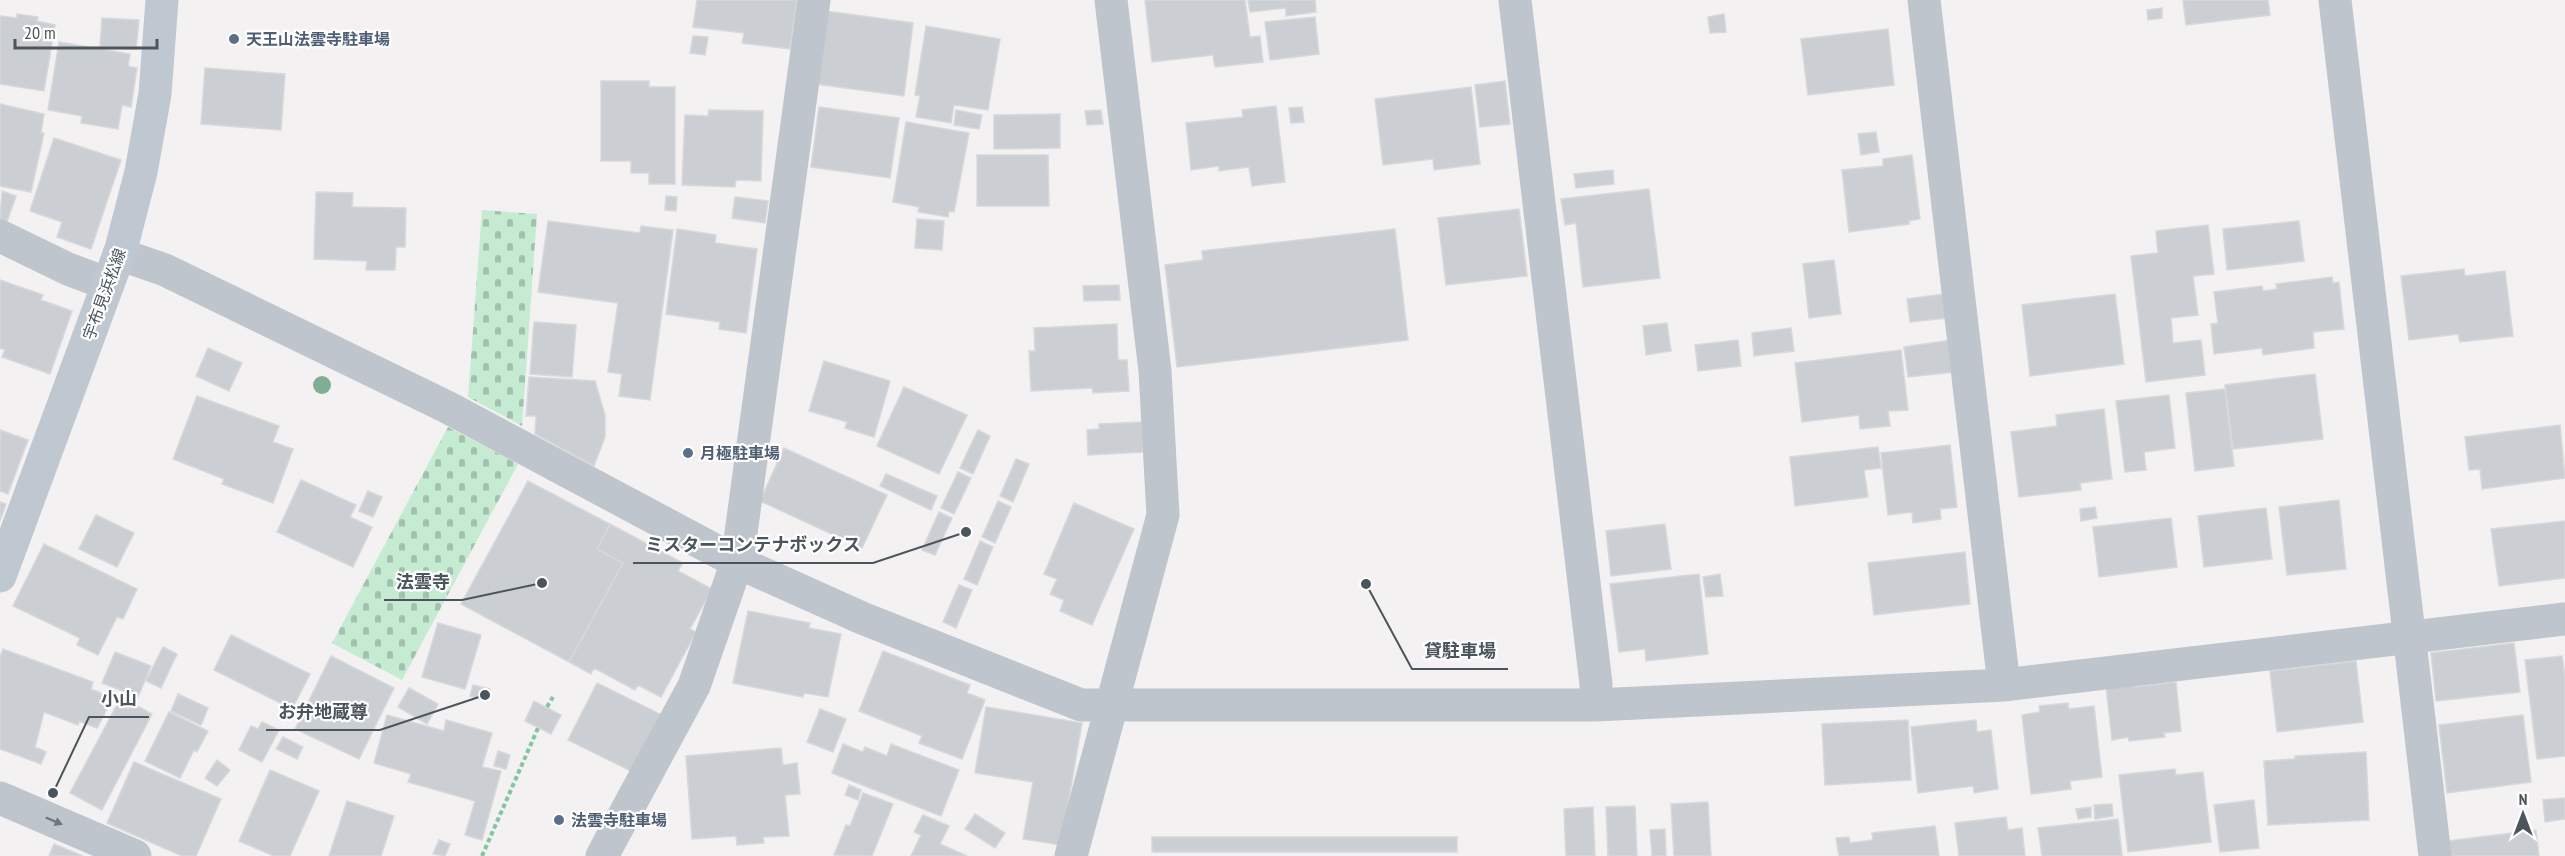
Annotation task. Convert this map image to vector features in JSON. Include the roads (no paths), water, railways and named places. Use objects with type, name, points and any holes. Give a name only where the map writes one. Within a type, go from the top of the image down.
[{"type":"main road","name":"宇布見浜松線","points":[[0,576],[119,254],[141,172],[155,94],[162,0]]},
{"type":"street","points":[[602,856],[694,686],[737,562],[814,0]]},
{"type":"street","points":[[1071,856],[1163,514],[1155,371],[1111,0]]},
{"type":"street","points":[[1515,0],[1596,684],[1596,705]]},
{"type":"street","points":[[1924,0],[2004,685]]},
{"type":"street","points":[[2335,0],[2435,856]]},
{"type":"street","points":[[0,236],[68,269],[108,284]]},
{"type":"street","points":[[119,254],[165,270],[447,407],[737,562],[862,618],[1081,705],[1596,705],[2004,685],[2565,619]]},
{"type":"street","points":[[0,798],[135,856]]},
{"type":"place","name":"天王山法雲寺駐車場","points":[[234,39]]},
{"type":"place","name":"月極駐車場","points":[[688,453]]},
{"type":"place","name":"ミスターコンテナボックス","points":[[966,532]]},
{"type":"place","name":"法雲寺","points":[[542,583]]},
{"type":"place","name":"貸駐車場","points":[[1366,584]]},
{"type":"place","name":"お弁地蔵尊","points":[[485,695]]},
{"type":"place","name":"小山","points":[[53,793]]},
{"type":"place","name":"法雲寺駐車場","points":[[559,820]]}]
